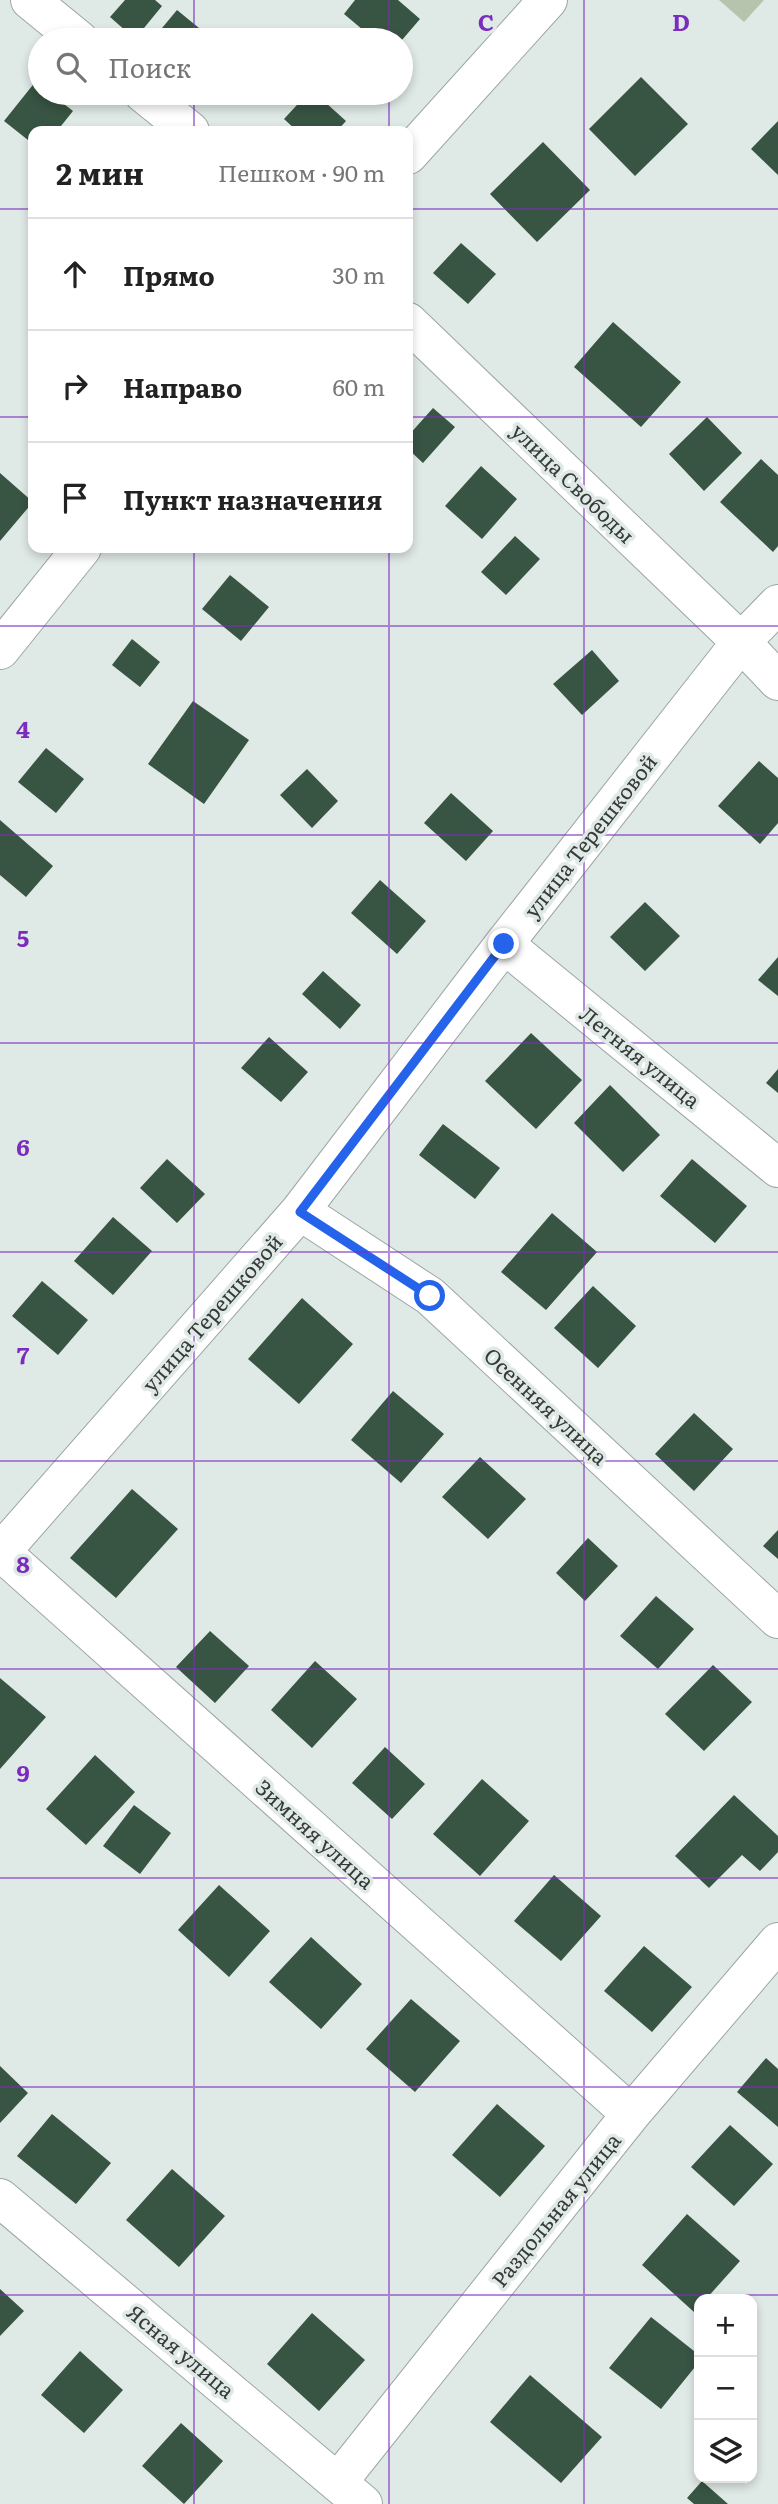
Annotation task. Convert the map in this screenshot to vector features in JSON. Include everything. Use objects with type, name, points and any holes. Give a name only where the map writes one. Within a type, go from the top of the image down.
[{"type":"street","points":[[30,0],[64,28]]},
{"type":"street","points":[[413,149],[548,0]]},
{"type":"street","points":[[158,105],[184,126]]},
{"type":"street","name":"улица Свободы","points":[[413,326],[741,642],[778,681]]},
{"type":"street","points":[[0,650],[78,553]]},
{"type":"street","name":"улица Терешковой","points":[[0,1552],[300,1212],[504,944],[741,642],[778,604]]},
{"type":"street","name":"Летняя улица","points":[[504,944],[778,1168]]},
{"type":"street","name":"Осенняя улица","points":[[300,1212],[430,1296],[778,1619]]},
{"type":"street","name":"Зимняя улица","points":[[0,1552],[631,2114]]},
{"type":"street","name":"Раздольная улица","points":[[351,2493],[631,2114],[778,1942]]},
{"type":"street","name":"Ясная улица","points":[[0,2198],[351,2493]]},
{"type":"green space","points":[[719,0],[764,0],[744,22]]},
{"type":"building","points":[[125,0],[155,0],[162,6],[144,28],[122,28],[110,17]]},
{"type":"building","points":[[355,0],[398,0],[420,19],[412,28],[361,28],[344,14]]},
{"type":"building","points":[[177,10],[199,28],[162,28]]},
{"type":"building","points":[[641,77],[688,124],[635,176],[589,129]]},
{"type":"building","points":[[28,91],[28,105],[65,105],[73,111],[61,126],[28,126],[28,140],[4,121]]},
{"type":"building","points":[[297,105],[328,105],[346,121],[342,126],[292,126],[284,119]]},
{"type":"building","points":[[778,121],[778,175],[751,149]]},
{"type":"building","points":[[543,142],[590,190],[537,242],[490,194]]},
{"type":"building","points":[[461,243],[496,274],[468,304],[433,273]]},
{"type":"building","points":[[613,322],[681,382],[641,427],[574,367]]},
{"type":"building","points":[[433,408],[455,427],[423,463],[413,454],[413,430]]},
{"type":"building","points":[[707,417],[742,453],[704,491],[669,454]]},
{"type":"building","points":[[761,459],[778,475],[778,546],[773,552],[720,502]]},
{"type":"building","points":[[481,466],[517,499],[482,539],[445,506]]},
{"type":"building","points":[[0,473],[28,498],[28,508],[0,541]]},
{"type":"building","points":[[515,536],[540,559],[506,595],[481,572]]},
{"type":"building","points":[[230,575],[269,607],[241,641],[202,609]]},
{"type":"building","points":[[132,639],[160,662],[140,687],[112,665]]},
{"type":"building","points":[[592,650],[619,681],[582,715],[553,684]]},
{"type":"building","points":[[193,701],[249,740],[204,804],[148,764]]},
{"type":"building","points":[[46,748],[84,779],[56,813],[18,782]]},
{"type":"building","points":[[759,761],[778,778],[778,823],[760,844],[718,806]]},
{"type":"building","points":[[307,769],[338,801],[312,828],[280,795]]},
{"type":"building","points":[[451,793],[493,831],[466,861],[424,823]]},
{"type":"building","points":[[0,820],[53,866],[26,897],[0,875]]},
{"type":"building","points":[[380,880],[426,921],[397,954],[351,913]]},
{"type":"building","points":[[645,902],[680,936],[645,971],[610,937]]},
{"type":"building","points":[[778,957],[778,996],[758,980]]},
{"type":"building","points":[[323,971],[361,1005],[340,1029],[302,994]]},
{"type":"building","points":[[531,1033],[582,1080],[536,1129],[485,1081]]},
{"type":"building","points":[[269,1037],[308,1072],[281,1102],[241,1068]]},
{"type":"building","points":[[778,1069],[778,1093],[766,1083]]},
{"type":"building","points":[[610,1085],[660,1135],[623,1172],[574,1123]]},
{"type":"building","points":[[443,1124],[500,1168],[475,1199],[419,1155]]},
{"type":"building","points":[[167,1159],[205,1194],[177,1223],[140,1188]]},
{"type":"building","points":[[692,1159],[747,1206],[715,1243],[660,1196]]},
{"type":"building","points":[[552,1213],[597,1252],[546,1310],[501,1272]]},
{"type":"building","points":[[113,1217],[152,1251],[113,1295],[74,1261]]},
{"type":"building","points":[[42,1281],[88,1320],[58,1355],[12,1316]]},
{"type":"building","points":[[593,1286],[636,1326],[598,1368],[554,1328]]},
{"type":"building","points":[[302,1298],[353,1344],[299,1404],[248,1359]]},
{"type":"building","points":[[393,1391],[444,1434],[401,1483],[351,1440]]},
{"type":"building","points":[[694,1413],[733,1449],[694,1491],[655,1454]]},
{"type":"building","points":[[480,1457],[526,1499],[488,1539],[442,1497]]},
{"type":"building","points":[[132,1489],[178,1529],[116,1598],[70,1558]]},
{"type":"building","points":[[778,1530],[778,1559],[763,1546]]},
{"type":"building","points":[[588,1538],[618,1566],[585,1601],[556,1573]]},
{"type":"building","points":[[656,1596],[694,1629],[658,1669],[620,1636]]},
{"type":"building","points":[[210,1631],[249,1666],[215,1703],[176,1667]]},
{"type":"building","points":[[315,1661],[357,1699],[312,1748],[271,1710]]},
{"type":"building","points":[[713,1665],[752,1702],[704,1751],[665,1714]]},
{"type":"building","points":[[0,1678],[46,1717],[0,1769]]},
{"type":"building","points":[[385,1747],[425,1784],[392,1819],[352,1783]]},
{"type":"building","points":[[95,1755],[135,1792],[86,1845],[46,1809]]},
{"type":"building","points":[[482,1779],[529,1821],[480,1876],[433,1834]]},
{"type":"building","points":[[734,1795],[778,1836],[778,1852],[760,1871],[742,1855],[709,1888],[675,1856]]},
{"type":"building","points":[[134,1805],[171,1833],[140,1874],[103,1846]]},
{"type":"building","points":[[554,1875],[601,1916],[561,1961],[514,1921]]},
{"type":"building","points":[[219,1885],[270,1931],[229,1977],[178,1930]]},
{"type":"building","points":[[311,1937],[362,1984],[321,2029],[269,1982]]},
{"type":"building","points":[[644,1946],[692,1987],[652,2032],[604,1991]]},
{"type":"building","points":[[411,1999],[460,2041],[415,2092],[366,2049]]},
{"type":"building","points":[[766,2058],[778,2069],[778,2127],[737,2092]]},
{"type":"building","points":[[0,2066],[28,2093],[0,2123]]},
{"type":"building","points":[[497,2104],[545,2146],[500,2197],[452,2155]]},
{"type":"building","points":[[52,2114],[111,2163],[76,2204],[17,2156]]},
{"type":"building","points":[[730,2125],[773,2164],[734,2206],[691,2167]]},
{"type":"building","points":[[172,2169],[225,2216],[179,2267],[126,2220]]},
{"type":"building","points":[[687,2214],[740,2261],[710,2294],[694,2294],[694,2312],[642,2265]]},
{"type":"building","points":[[0,2289],[24,2311],[0,2336]]},
{"type":"building","points":[[312,2313],[365,2360],[319,2411],[267,2364]]},
{"type":"building","points":[[651,2317],[694,2351],[694,2368],[661,2409],[609,2368]]},
{"type":"building","points":[[80,2351],[123,2390],[84,2433],[41,2395]]},
{"type":"building","points":[[530,2375],[602,2437],[561,2483],[490,2422]]},
{"type":"building","points":[[181,2423],[223,2461],[184,2504],[142,2466]]},
{"type":"building","points":[[700,2483],[704,2483],[728,2504],[694,2504],[687,2498]]},
{"type":"route","points":[[430,1296],[300,1212],[504,944]]}]
